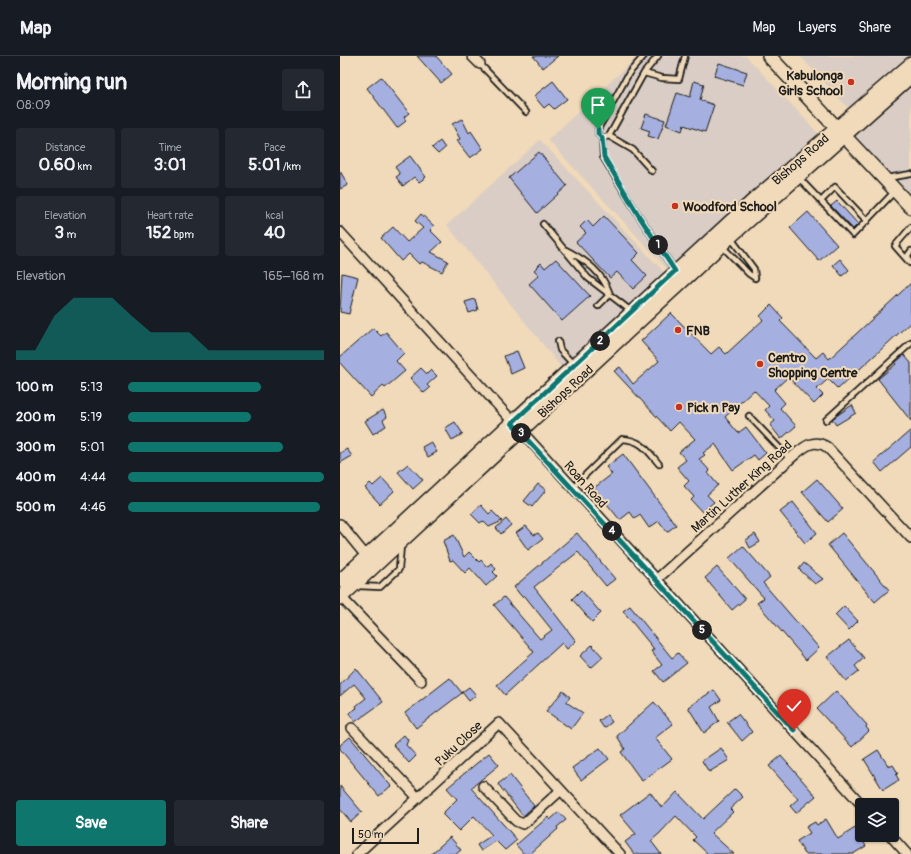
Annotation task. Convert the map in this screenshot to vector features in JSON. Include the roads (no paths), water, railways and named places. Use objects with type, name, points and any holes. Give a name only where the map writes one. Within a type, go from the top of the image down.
[{"type":"main road","points":[[769,56],[911,207]]},
{"type":"main road","name":"Bishops Road","points":[[340,581],[366,556],[516,427],[794,172],[909,74]]},
{"type":"main road","name":"Bishops Road","points":[[340,598],[402,540],[516,427],[574,366],[675,271],[722,237]]},
{"type":"street","points":[[472,56],[480,64]]},
{"type":"street","name":"Roan Road","points":[[340,232],[516,427],[856,798]]},
{"type":"street","name":"Martin Luther King Road","points":[[656,580],[808,444],[822,443],[828,447],[911,538]]},
{"type":"street","points":[[340,524],[366,556]]},
{"type":"street","points":[[340,598],[421,681]]},
{"type":"street","name":"Puku Close","points":[[357,854],[499,723],[620,854]]},
{"type":"street","points":[[352,728],[418,798]]},
{"type":"street","points":[[483,786],[516,821],[523,824],[561,790]]},
{"type":"street","points":[[896,842],[907,854]]},
{"type":"lane","points":[[644,56],[629,73],[598,129],[598,134],[602,138],[604,157],[639,216],[675,271]]},
{"type":"lane","points":[[602,138],[609,136],[644,73],[658,56]]},
{"type":"lane","points":[[644,73],[662,78],[679,79],[686,56]]},
{"type":"lane","points":[[480,64],[526,112]]},
{"type":"lane","points":[[609,136],[633,150],[652,171]]},
{"type":"lane","points":[[794,172],[853,235],[896,190]]},
{"type":"lane","points":[[886,179],[911,174]]},
{"type":"lane","points":[[821,201],[835,187],[867,221]]},
{"type":"lane","points":[[543,224],[588,278],[632,312]]},
{"type":"lane","points":[[910,263],[895,246],[911,227]]},
{"type":"lane","points":[[722,237],[754,269],[755,278],[748,274],[722,237]]},
{"type":"lane","points":[[564,249],[595,268],[606,282],[610,294]]},
{"type":"lane","points":[[910,263],[908,255],[911,251]]},
{"type":"lane","points":[[598,306],[610,294]]},
{"type":"lane","points":[[558,341],[560,350],[574,366]]},
{"type":"lane","points":[[826,420],[911,344]]},
{"type":"lane","points":[[749,416],[790,459]]},
{"type":"lane","points":[[572,488],[622,439],[634,440],[643,446],[659,464]]},
{"type":"lane","points":[[353,586],[380,587],[399,569],[402,540]]},
{"type":"place","name":"Kabulonga Girls School","points":[[851,82]]},
{"type":"place","name":"Woodford School","points":[[675,206]]},
{"type":"place","name":"FNB","points":[[678,330]]},
{"type":"place","name":"Centro Shopping Centre","points":[[760,364]]},
{"type":"place","name":"Pick n Pay","points":[[679,407]]}]
